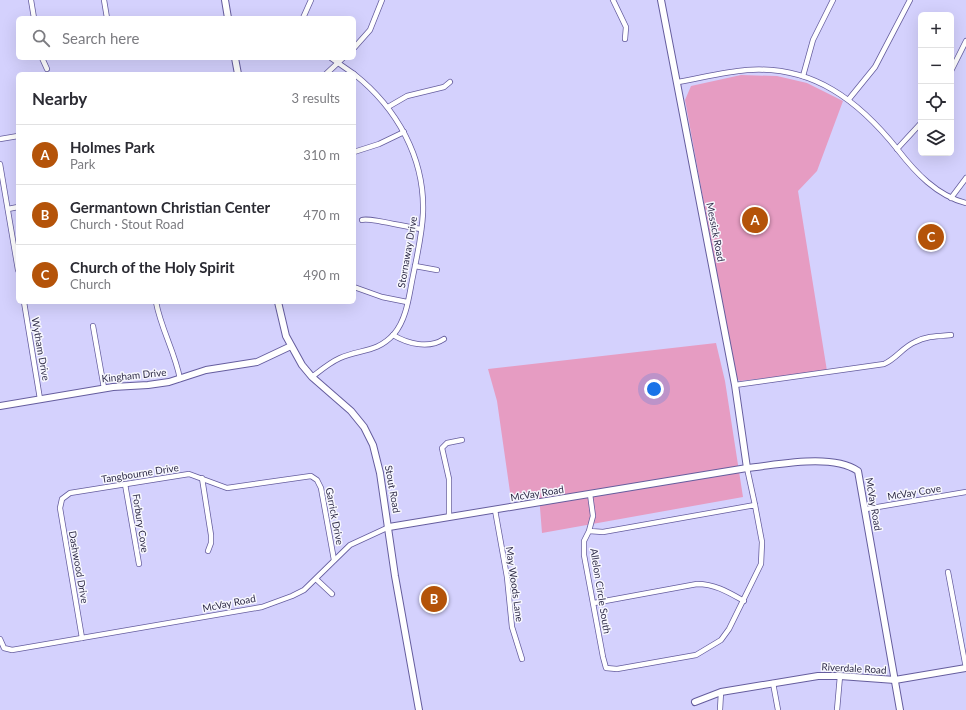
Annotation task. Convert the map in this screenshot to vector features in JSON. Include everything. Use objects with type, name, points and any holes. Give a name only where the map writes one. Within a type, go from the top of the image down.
[{"type":"street","points":[[31,0],[34,16]]},
{"type":"street","points":[[104,0],[107,16]]},
{"type":"street","points":[[225,0],[228,16]]},
{"type":"street","points":[[305,16],[312,0]]},
{"type":"street","points":[[356,46],[364,39],[372,26],[382,0]]},
{"type":"street","points":[[613,0],[626,28],[625,39]]},
{"type":"street","name":"Messick Road","points":[[661,0],[678,82],[735,385],[747,468]]},
{"type":"street","points":[[803,76],[813,40],[833,0]]},
{"type":"street","points":[[849,99],[875,67],[910,0]]},
{"type":"street","points":[[954,65],[966,41]]},
{"type":"street","points":[[43,60],[47,69]]},
{"type":"street","points":[[235,60],[238,72]]},
{"type":"street","name":"Stornaway Drive","points":[[334,60],[351,72]]},
{"type":"street","points":[[328,72],[342,60]]},
{"type":"street","points":[[678,82],[748,70],[771,71],[803,76],[832,88],[849,99],[875,123],[924,179],[951,198],[966,203]]},
{"type":"street","name":"Stornaway Drive","points":[[312,377],[323,368],[340,358],[375,348],[393,335],[403,319],[415,266],[421,229],[423,205],[421,183],[413,153],[404,132],[388,107],[356,76]]},
{"type":"street","points":[[388,107],[407,96],[444,87],[450,82]]},
{"type":"street","points":[[897,149],[918,126]]},
{"type":"street","points":[[356,151],[379,144],[404,132]]},
{"type":"street","points":[[0,139],[16,136]]},
{"type":"street","points":[[0,164],[16,258]]},
{"type":"street","points":[[951,198],[966,178]]},
{"type":"street","points":[[8,209],[16,207]]},
{"type":"street","points":[[362,220],[369,218],[397,226],[421,229]]},
{"type":"street","points":[[415,266],[437,270]]},
{"type":"street","points":[[356,288],[382,297],[407,302]]},
{"type":"street","name":"Wytham Drive","points":[[24,304],[40,399]]},
{"type":"street","points":[[157,304],[163,327],[175,357],[180,379]]},
{"type":"street","name":"Stout Road","points":[[278,304],[283,327],[291,346],[302,365],[312,377],[351,411],[369,436],[378,464],[389,527],[395,576],[420,710]]},
{"type":"street","points":[[94,326],[104,388]]},
{"type":"street","points":[[393,335],[403,340],[427,345],[436,344],[444,339]]},
{"type":"street","points":[[735,385],[884,364],[892,360],[913,342],[924,338],[952,335]]},
{"type":"street","name":"Kingham Drive","points":[[0,406],[104,388],[148,385],[180,379],[206,370],[257,362],[291,346]]},
{"type":"street","points":[[449,517],[449,479],[442,448],[447,442],[462,440]]},
{"type":"street","name":"McVay Road","points":[[0,639],[4,648],[12,650],[253,609],[298,593],[316,579],[334,560],[357,541],[389,527],[747,468],[803,462],[849,465],[858,471],[866,509],[900,710]]},
{"type":"street","points":[[594,603],[703,584],[720,588],[744,600],[762,564],[763,552],[747,468]]},
{"type":"street","name":"Tangbourne Drive","points":[[62,499],[72,493],[189,474],[228,488],[307,476],[314,477]]},
{"type":"street","name":"Garrick Drive","points":[[314,477],[321,488],[334,560]]},
{"type":"street","points":[[202,478],[211,535],[211,543],[208,551]]},
{"type":"street","name":"Forbury Cove","points":[[125,484],[138,564]]},
{"type":"street","name":"McVay Cove","points":[[866,509],[966,492]]},
{"type":"street","name":"Allelon Circle South","points":[[590,494],[593,516],[589,532],[584,540],[584,555],[594,603],[602,657],[606,668],[618,669],[696,655],[721,640],[744,600]]},
{"type":"street","name":"Dashwood Drive","points":[[62,499],[60,513],[82,638]]},
{"type":"street","points":[[589,532],[603,532],[755,505]]},
{"type":"street","name":"May Woods Lane","points":[[495,510],[507,577],[512,627],[522,659]]},
{"type":"street","points":[[948,572],[966,668]]},
{"type":"street","points":[[316,579],[332,594]]},
{"type":"street","name":"Riverdale Road","points":[[695,702],[721,692],[818,676],[895,680],[966,668]]},
{"type":"street","points":[[837,710],[840,676]]},
{"type":"street","points":[[773,683],[778,710]]},
{"type":"street","points":[[720,710],[721,692]]},
{"type":"shaded area","points":[[741,75],[777,76],[807,83],[843,101],[817,171],[798,191],[827,371],[740,381],[736,378],[685,100],[691,86]]},
{"type":"shaded area","points":[[716,343],[725,381],[743,497],[542,533],[539,495],[511,499],[497,401],[488,369]]},
{"type":"place","name":"Holmes Park","points":[[755,220]]},
{"type":"place","name":"Church of the Holy Spirit","points":[[931,237]]},
{"type":"place","name":"Germantown Christian Center","points":[[434,599]]}]
